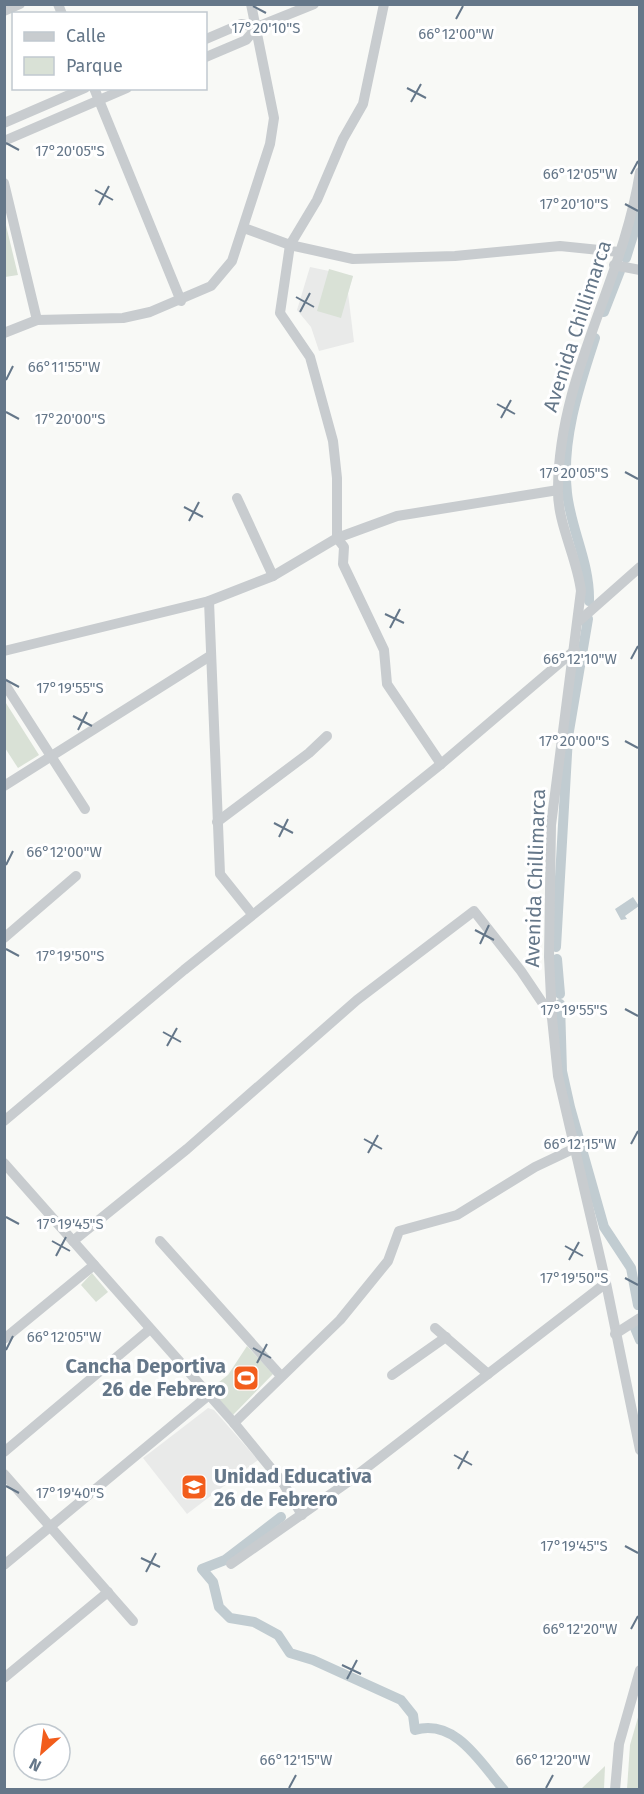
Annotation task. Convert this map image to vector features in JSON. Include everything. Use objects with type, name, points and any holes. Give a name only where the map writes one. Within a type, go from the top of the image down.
[{"type":"street","points":[[4,11],[20,4]]},
{"type":"street","points":[[4,333],[37,320],[123,318],[181,301],[211,286],[232,261],[270,144],[274,118],[251,4]]},
{"type":"street","points":[[207,57],[246,40],[257,27],[314,4]]},
{"type":"street","points":[[384,4],[363,104],[344,139],[317,200],[290,245],[280,313],[310,357],[333,441],[337,478],[337,538],[344,548],[343,564],[384,650],[387,684],[441,764]]},
{"type":"street","points":[[207,39],[241,24],[257,27]]},
{"type":"street","points":[[4,123],[80,90]]},
{"type":"street","points":[[95,90],[181,301]]},
{"type":"street","points":[[4,141],[122,90]]},
{"type":"street","name":"Avenida Chillimarca","points":[[639,172],[619,252],[569,395],[561,442],[558,490],[579,573],[579,621],[551,825],[549,957],[558,1076],[573,1149],[606,1283],[639,1449]]},
{"type":"street","points":[[4,183],[37,320]]},
{"type":"street","points":[[244,228],[290,245],[353,259],[455,256],[560,246],[619,252]]},
{"type":"street","points":[[614,265],[639,270]]},
{"type":"street","points":[[4,651],[209,601],[273,576],[337,538],[397,516],[558,490]]},
{"type":"street","points":[[237,498],[273,576]]},
{"type":"street","points":[[579,621],[639,567]]},
{"type":"street","points":[[209,601],[220,874],[252,914]]},
{"type":"street","points":[[5,1118],[252,914],[441,764],[575,650]]},
{"type":"street","points":[[4,786],[210,656]]},
{"type":"street","points":[[4,683],[85,809]]},
{"type":"street","points":[[217,822],[309,753],[327,735]]},
{"type":"street","points":[[4,938],[76,876]]},
{"type":"street","points":[[73,1241],[187,1149],[357,1000],[474,911],[521,971],[552,1018]]},
{"type":"street","points":[[234,1423],[340,1320],[388,1261],[399,1231],[458,1215],[535,1167],[573,1149]]},
{"type":"street","points":[[4,1163],[234,1423],[283,1484],[302,1515]]},
{"type":"street","points":[[160,1241],[281,1376]]},
{"type":"street","points":[[4,1339],[94,1265]]},
{"type":"street","points":[[231,1564],[348,1482],[606,1283]]},
{"type":"street","points":[[615,1334],[639,1318]]},
{"type":"street","points":[[435,1328],[488,1374]]},
{"type":"street","points":[[4,1452],[150,1329]]},
{"type":"street","points":[[392,1376],[446,1337]]},
{"type":"street","points":[[4,1565],[209,1395]]},
{"type":"street","points":[[4,1474],[133,1621]]},
{"type":"street","points":[[4,1678],[108,1592]]},
{"type":"street","points":[[615,1790],[619,1744],[639,1670]]},
{"type":"shaded area","points":[[310,267],[353,276],[348,293],[354,342],[319,351],[311,327],[297,310]]},
{"type":"shaded area","points":[[633,897],[639,906],[625,916],[627,919],[621,920],[615,909]]},
{"type":"shaded area","name":"Unidad Educativa 26 de Febrero","points":[[208,1408],[214,1410],[258,1460],[187,1514],[143,1458]]},
{"type":"green space","points":[[4,217],[18,275],[5,277],[4,277]]},
{"type":"green space","points":[[329,269],[353,276],[341,318],[317,311]]},
{"type":"green space","points":[[4,700],[39,755],[18,768],[5,748]]},
{"type":"green space","points":[[92,1273],[108,1292],[96,1302],[81,1285]]},
{"type":"green space","name":"Cancha Deportiva 26 de Febrero","points":[[247,1346],[273,1374],[233,1415],[210,1389],[228,1375]]},
{"type":"green space","points":[[639,1714],[639,1789],[627,1789],[630,1745]]},
{"type":"green space","points":[[605,1766],[604,1789],[581,1789]]},
{"type":"waterway","points":[[626,258],[640,213]]},
{"type":"waterway","points":[[604,312],[620,271]]},
{"type":"waterway","points":[[589,601],[587,573],[569,507],[566,473],[573,414],[595,338]]},
{"type":"waterway","points":[[556,947],[568,737],[588,619]]},
{"type":"waterway","points":[[557,959],[560,994]]},
{"type":"waterway","points":[[560,1004],[562,1071],[570,1107],[604,1227],[631,1268],[638,1305]]},
{"type":"waterway","points":[[635,1328],[640,1340]]},
{"type":"waterway","points":[[281,1517],[225,1560],[202,1569],[213,1582],[219,1607],[230,1618],[254,1622],[278,1635],[290,1653],[313,1660],[401,1700],[413,1715],[415,1730],[430,1728],[455,1737],[477,1756],[504,1790]]},
{"type":"place","name":"Cancha Deportiva 26 de Febrero","points":[[246,1378]]},
{"type":"place","name":"Unidad Educativa 26 de Febrero","points":[[194,1487]]}]
